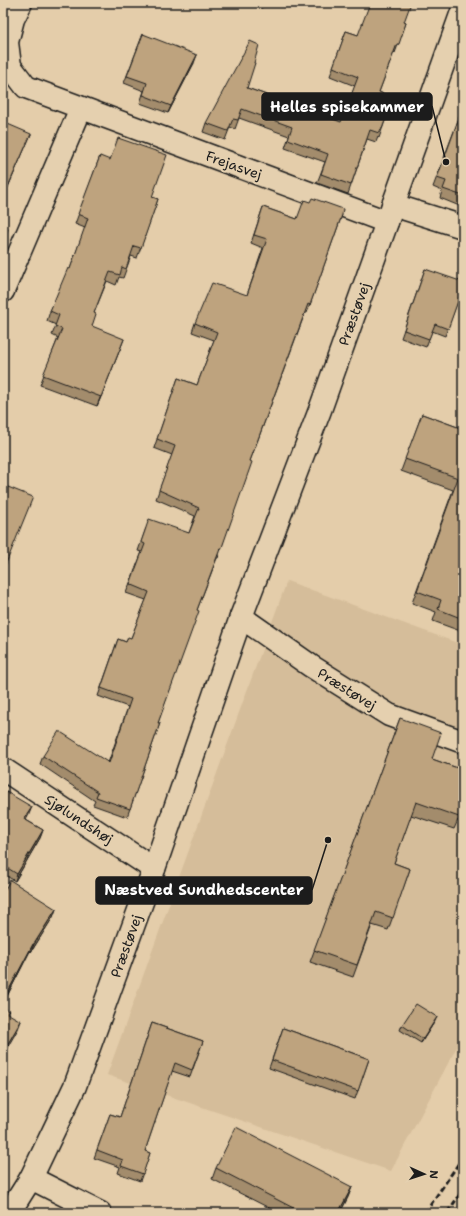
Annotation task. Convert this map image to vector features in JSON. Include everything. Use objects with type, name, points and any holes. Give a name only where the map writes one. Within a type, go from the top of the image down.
[{"type":"street","name":"Frejasvej","points":[[20,3],[12,19],[7,42],[10,66],[26,87],[80,108],[390,214],[463,227]]},
{"type":"street","name":"Præstøvej","points":[[9,1213],[31,1178],[75,1086],[154,869],[241,617],[320,410],[463,9]]},
{"type":"street","points":[[3,291],[80,108]]},
{"type":"street","name":"Præstøvej","points":[[241,617],[311,666],[389,716],[463,742]]},
{"type":"street","name":"Sjølundshøj","points":[[3,769],[154,869]]},
{"type":"street","points":[[31,1178],[100,1213]]},
{"type":"shaded area","points":[[287,581],[463,645],[463,1035],[391,1171],[107,1075]]},
{"type":"building","points":[[370,3],[411,3],[404,22],[406,23],[399,44],[397,44],[379,92],[393,98],[382,129],[379,133],[370,130],[351,185],[321,174],[328,154],[288,139],[292,127],[242,109],[238,120],[233,119],[228,131],[206,123],[250,41],[259,45],[247,88],[341,122],[358,77],[333,67],[346,31],[358,35]]},
{"type":"building","points":[[143,34],[197,55],[171,106],[143,95],[147,83],[127,76]]},
{"type":"building","points":[[463,107],[463,196],[443,189],[446,181],[437,178]]},
{"type":"building","points":[[3,122],[31,134],[3,198]]},
{"type":"building","points":[[118,138],[167,155],[152,197],[158,199],[141,248],[134,246],[126,269],[122,267],[120,275],[110,272],[94,313],[96,314],[92,326],[124,339],[101,397],[43,375],[62,329],[55,326],[59,315],[50,311],[68,268],[70,269],[88,218],[78,214],[100,156],[110,160]]},
{"type":"building","points":[[312,198],[343,209],[342,215],[310,305],[308,304],[250,461],[252,462],[221,550],[220,549],[197,610],[199,611],[158,723],[160,723],[130,809],[96,797],[98,792],[43,756],[59,731],[109,763],[131,699],[101,688],[118,639],[126,642],[128,637],[131,638],[149,592],[130,584],[145,544],[141,542],[149,519],[189,533],[199,508],[159,490],[175,446],[157,439],[178,378],[197,385],[217,332],[195,323],[212,283],[247,295],[267,239],[254,235],[263,207],[297,219],[304,200],[310,202]]},
{"type":"building","points":[[3,227],[8,229],[3,241]]},
{"type":"building","points":[[425,269],[463,282],[463,287],[448,329],[435,324],[429,339],[404,330]]},
{"type":"building","points":[[422,414],[463,429],[463,619],[438,609],[441,600],[417,591],[458,478],[405,459]]},
{"type":"building","points":[[3,485],[33,497],[3,571]]},
{"type":"building","points":[[400,718],[441,733],[432,759],[463,770],[463,808],[459,817],[416,802],[394,863],[410,869],[393,918],[376,912],[357,965],[314,950]]},
{"type":"building","points":[[3,790],[32,807],[24,819],[43,830],[17,874],[3,865]]},
{"type":"building","points":[[10,880],[56,909],[33,944],[3,1001],[3,893]]},
{"type":"building","points":[[416,1004],[437,1017],[423,1039],[402,1025]]},
{"type":"building","points":[[3,1008],[9,1011],[7,1013],[21,1021],[3,1052]]},
{"type":"building","points":[[152,1023],[203,1041],[192,1070],[175,1063],[145,1151],[150,1153],[143,1174],[121,1166],[123,1160],[97,1150],[110,1114],[120,1117]]},
{"type":"building","points":[[283,1028],[369,1059],[358,1091],[272,1060]]},
{"type":"building","points":[[236,1127],[352,1187],[338,1213],[303,1213],[216,1168]]},
{"type":"railway","points":[[425,1213],[463,1157]]},
{"type":"railway","points":[[447,1213],[463,1190]]},
{"type":"place","name":"Helles spisekammer","points":[[446,162]]},
{"type":"place","name":"Næstved Sundhedscenter","points":[[328,840]]}]
